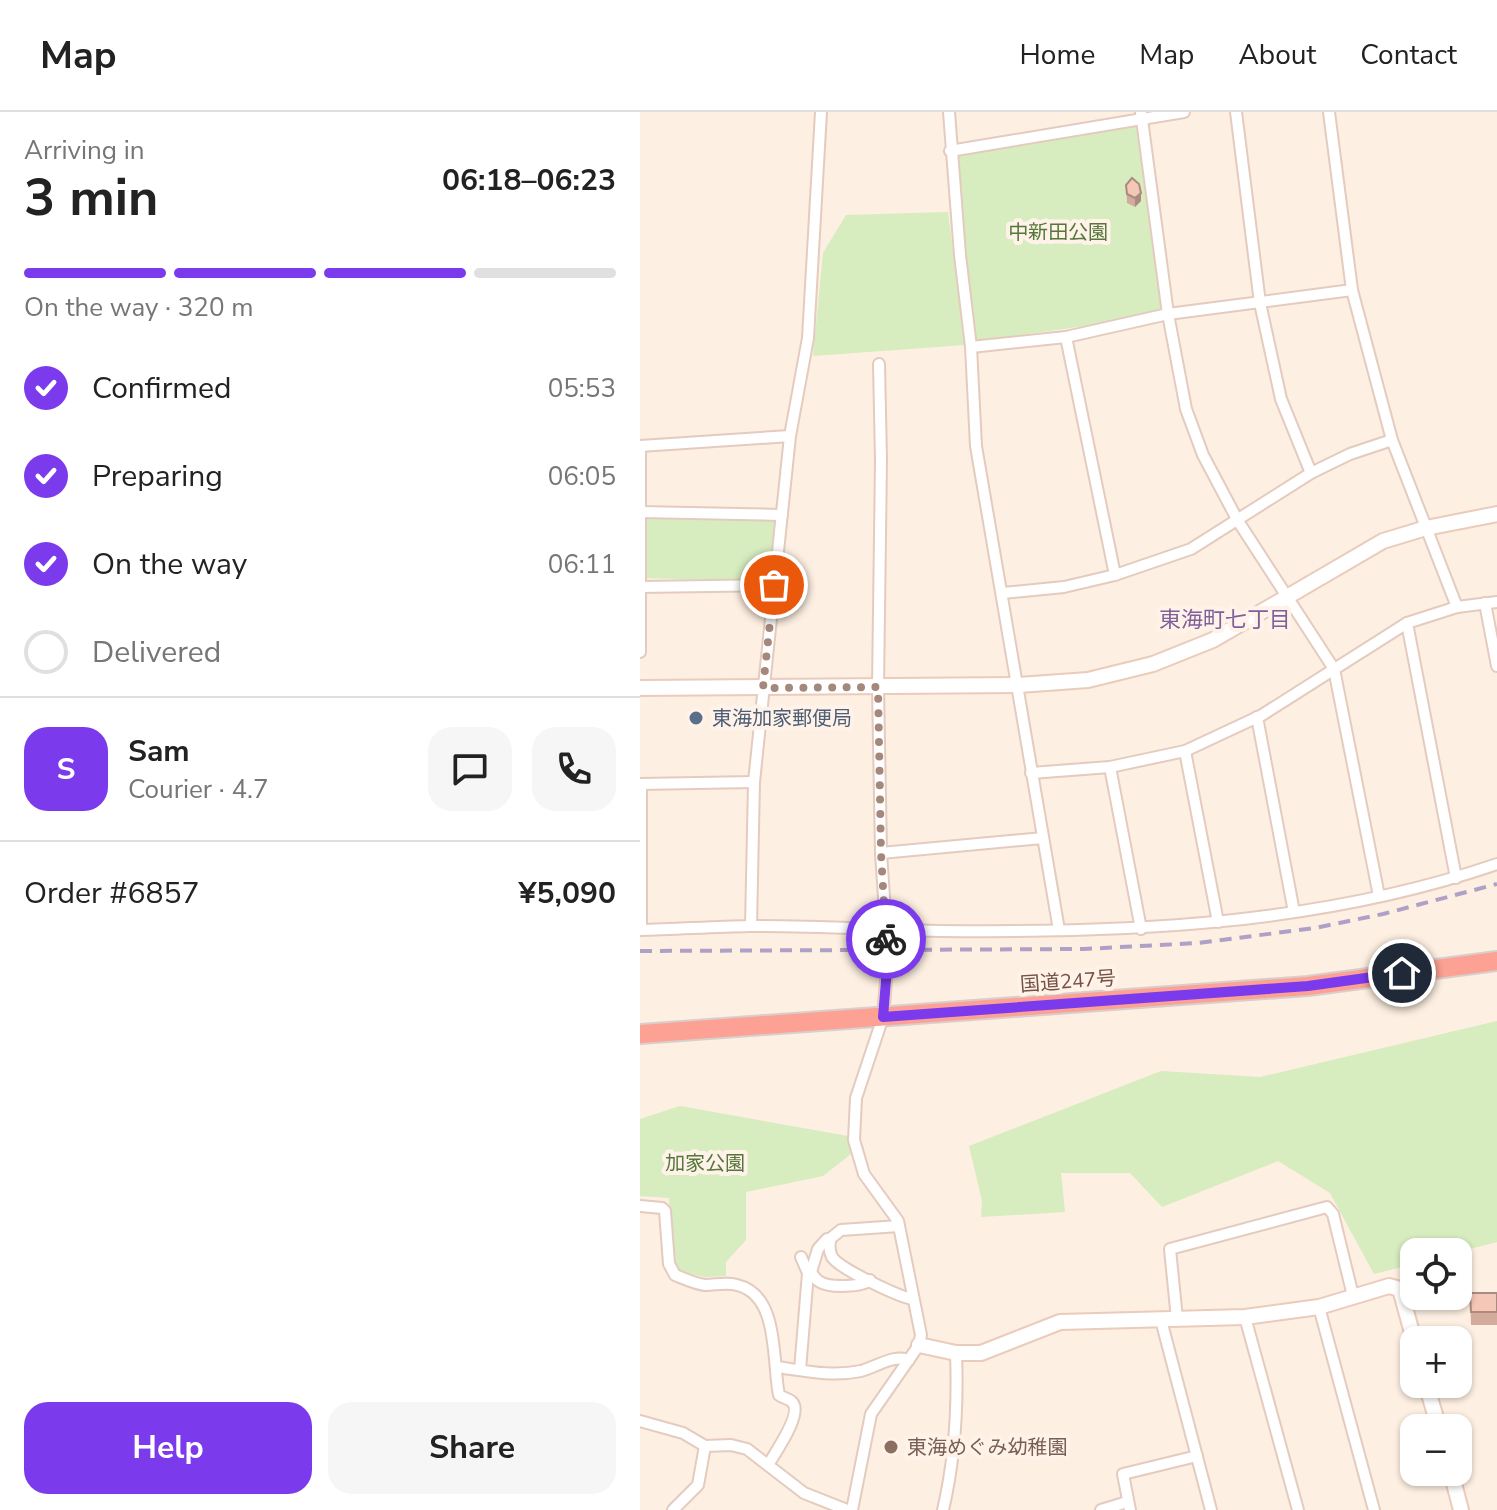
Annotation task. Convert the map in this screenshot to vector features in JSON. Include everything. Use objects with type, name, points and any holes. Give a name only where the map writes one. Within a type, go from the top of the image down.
[{"type":"highway","name":"国道247号","points":[[640,1034],[1308,986],[1497,961]]},
{"type":"street","points":[[751,926],[754,782],[790,436],[808,338],[821,112]]},
{"type":"street","points":[[949,112],[950,151],[971,347],[976,446],[1059,930]]},
{"type":"street","points":[[950,151],[1142,115],[1184,112]]},
{"type":"street","points":[[1236,112],[1260,303],[1281,399],[1311,473]]},
{"type":"street","points":[[1329,112],[1352,290],[1392,440],[1457,607]]},
{"type":"street","points":[[1142,115],[1168,314],[1186,409],[1203,455],[1238,521],[1334,669],[1379,896]]},
{"type":"street","points":[[971,347],[1066,337],[1168,314],[1352,290]]},
{"type":"street","points":[[1066,337],[1115,575]]},
{"type":"street","points":[[640,1421],[683,1433],[705,1446],[731,1445],[747,1449],[804,1493],[849,1510],[871,1414],[919,1345],[921,1335],[898,1221],[864,1174],[854,1140],[856,1098],[883,1017],[888,956],[881,853],[878,687],[879,364]]},
{"type":"street","points":[[640,652],[640,446],[790,436]]},
{"type":"street","points":[[1003,593],[1064,587],[1115,575],[1191,549],[1311,473],[1350,454],[1392,440]]},
{"type":"street","points":[[640,512],[782,515]]},
{"type":"street","points":[[640,688],[1019,685],[1088,680],[1153,664],[1213,640],[1383,541],[1426,528],[1497,514]]},
{"type":"street","points":[[640,587],[774,585]]},
{"type":"street","points":[[1031,773],[1110,767],[1185,751],[1257,717],[1407,623],[1457,607],[1491,602],[1497,666]]},
{"type":"street","points":[[1407,623],[1456,878]]},
{"type":"street","points":[[1257,717],[1294,912]]},
{"type":"street","points":[[1185,751],[1218,922]]},
{"type":"street","points":[[1110,767],[1141,929]]},
{"type":"street","points":[[754,782],[640,784],[641,930],[751,926],[1141,929],[1294,912],[1456,878],[1497,864]]},
{"type":"street","points":[[881,853],[1043,838]]},
{"type":"street","points":[[640,1206],[665,1211],[669,1264],[675,1275],[706,1285],[739,1285],[752,1292],[772,1326],[779,1395],[792,1401],[795,1414],[768,1465]]},
{"type":"street","points":[[1177,1319],[1170,1249],[1327,1207],[1333,1214],[1353,1296]]},
{"type":"street","points":[[800,1370],[809,1273],[818,1249],[841,1230],[899,1226]]},
{"type":"street","points":[[830,1239],[830,1252],[837,1262],[913,1299]]},
{"type":"street","points":[[801,1257],[809,1273],[828,1285],[863,1285],[870,1280]]},
{"type":"street","points":[[919,1345],[956,1353],[981,1353],[1060,1322],[1245,1317],[1319,1307],[1389,1286],[1400,1289],[1410,1326]]},
{"type":"street","points":[[1319,1307],[1374,1510]]},
{"type":"street","points":[[1245,1317],[1298,1510]]},
{"type":"street","points":[[1161,1320],[1211,1510]]},
{"type":"street","points":[[943,1510],[949,1483],[958,1392],[956,1353]]},
{"type":"street","points":[[777,1367],[845,1373],[902,1357],[909,1360]]},
{"type":"street","points":[[673,1510],[698,1485],[705,1446]]},
{"type":"street","points":[[1101,1510],[1129,1506],[1123,1474],[1197,1456]]},
{"type":"street","points":[[1455,1486],[1461,1510]]},
{"type":"green space","name":"中新田公園","points":[[1142,118],[1168,314],[979,341],[975,337],[950,151]]},
{"type":"green space","points":[[948,212],[965,345],[813,356],[823,253],[846,215]]},
{"type":"green space","points":[[646,517],[775,521],[775,582],[645,578]]},
{"type":"green space","points":[[1497,1021],[1497,1242],[1472,1248],[1472,1238],[1400,1238],[1400,1268],[1374,1274],[1330,1193],[1278,1161],[1162,1207],[1130,1173],[1061,1173],[1065,1212],[981,1217],[982,1201],[969,1146],[1161,1071],[1260,1077]]},
{"type":"green space","name":"加家公園","points":[[680,1106],[848,1136],[851,1154],[823,1176],[746,1192],[746,1240],[726,1262],[726,1276],[705,1277],[681,1272],[673,1261],[669,1198],[640,1196],[640,1119]]},
{"type":"building","points":[[1132,178],[1139,184],[1141,193],[1135,198],[1127,194],[1126,185]]},
{"type":"building","points":[[1472,1293],[1497,1293],[1497,1312],[1471,1312]]},
{"type":"railway","points":[[640,951],[1084,949],[1198,943],[1315,928],[1497,884]]},
{"type":"way so far","points":[[774,585],[763,688],[878,687],[886,939]]},
{"type":"place","name":"東海加家郵便局","points":[[696,718]]},
{"type":"place","name":"東海めぐみ幼稚園","points":[[891,1447]]},
{"type":"district","name":"東海町七丁目","points":[[1225,619]]},
{"type":"route","points":[[886,939],[888,956],[883,1017],[1308,986],[1402,973]]}]
